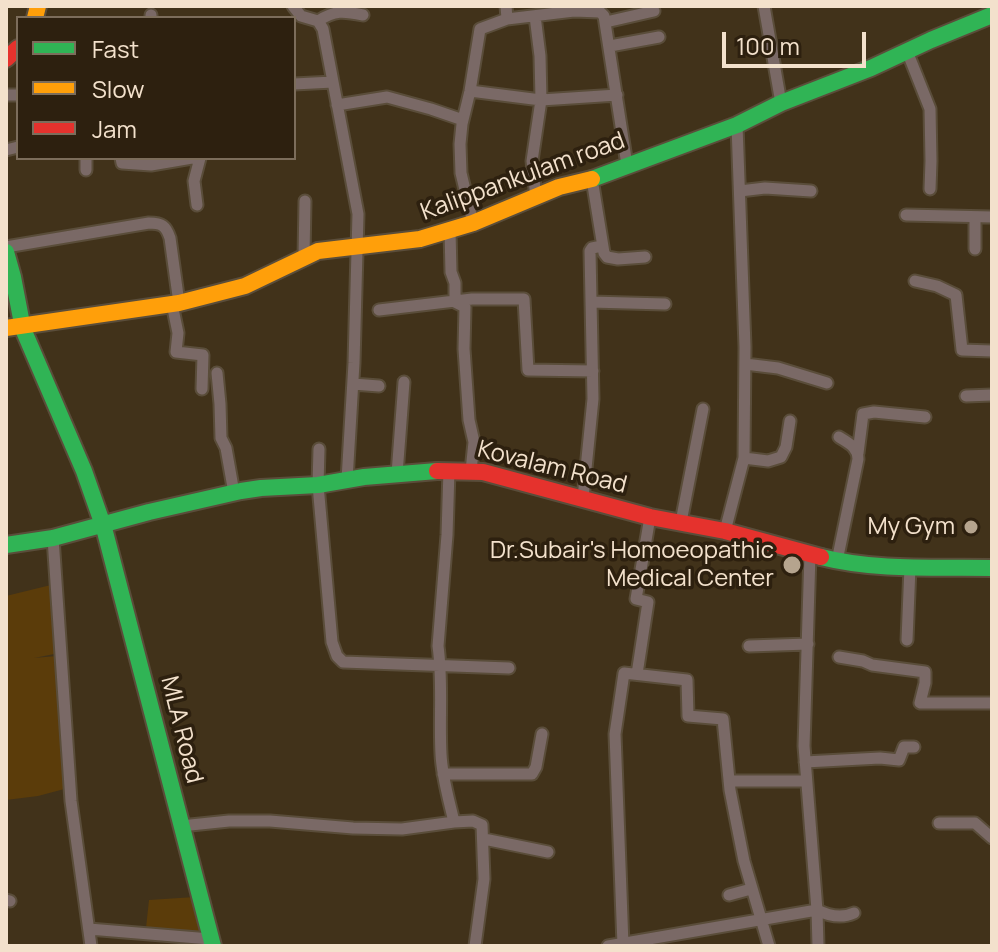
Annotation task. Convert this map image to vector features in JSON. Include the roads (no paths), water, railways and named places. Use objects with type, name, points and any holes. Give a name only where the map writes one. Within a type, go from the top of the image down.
[{"type":"street","points":[[293,6],[301,16],[318,21],[323,29],[358,214],[347,480]]},
{"type":"street","points":[[506,6],[507,19]]},
{"type":"street","points":[[764,6],[781,103]]},
{"type":"street","points":[[473,223],[461,173],[460,144],[480,29],[507,19],[574,9],[600,12],[606,22],[627,165]]},
{"type":"street","points":[[318,21],[329,14],[343,11],[363,15]]},
{"type":"street","points":[[606,22],[654,11]]},
{"type":"street","name":"Kalippankulam road","points":[[14,327],[175,304],[245,286],[318,251],[420,239],[450,231],[559,187],[592,179],[737,125],[781,103],[992,15]]},
{"type":"street","points":[[535,16],[541,100],[532,161],[536,198]]},
{"type":"street","points":[[610,46],[659,37]]},
{"type":"street","points":[[907,51],[930,109],[930,189]]},
{"type":"street","points":[[296,84],[333,82]]},
{"type":"street","points":[[470,91],[541,100],[617,95]]},
{"type":"street","points":[[337,105],[387,97],[463,120]]},
{"type":"street","points":[[725,531],[744,458],[745,364],[737,125]]},
{"type":"street","points":[[121,160],[122,163],[151,165],[180,160]]},
{"type":"street","points":[[197,205],[194,181],[199,160]]},
{"type":"street","points":[[592,179],[602,246],[607,257],[645,257]]},
{"type":"street","points":[[740,191],[765,188],[811,191]]},
{"type":"street","points":[[304,256],[305,201]]},
{"type":"street","points":[[906,215],[992,217]]},
{"type":"street","points":[[975,217],[975,249]]},
{"type":"street","points":[[6,249],[149,223],[162,224],[170,238],[178,333],[176,352],[203,355],[202,389]]},
{"type":"street","points":[[450,231],[455,302]]},
{"type":"street","points":[[583,498],[593,399],[590,251],[602,246]]},
{"type":"street","name":"MLA Road","points":[[6,249],[14,281],[14,327],[46,384],[84,467],[105,525],[212,943]]},
{"type":"street","points":[[915,281],[956,295],[962,350],[992,351]]},
{"type":"street","points":[[379,310],[472,299],[524,299],[528,370],[593,371]]},
{"type":"street","points":[[455,302],[465,307],[464,349],[469,420],[474,442],[471,471]]},
{"type":"street","points":[[591,302],[665,304]]},
{"type":"street","points":[[745,364],[778,368],[827,383]]},
{"type":"street","points":[[217,373],[221,438],[226,448],[234,493]]},
{"type":"street","points":[[397,474],[404,382]]},
{"type":"street","points":[[353,384],[379,386]]},
{"type":"street","points":[[966,396],[992,395]]},
{"type":"street","points":[[681,522],[703,409]]},
{"type":"street","points":[[837,561],[863,414],[874,412],[925,417]]},
{"type":"street","points":[[744,458],[768,461],[781,457],[786,447],[790,421]]},
{"type":"street","points":[[839,437],[858,453]]},
{"type":"street","points":[[319,449],[318,485],[332,642],[337,656],[343,662],[509,668]]},
{"type":"street","points":[[449,470],[438,646],[441,755],[454,822]]},
{"type":"street","name":"Kovalam Road","points":[[6,545],[53,538],[149,512],[261,488],[318,485],[449,470],[483,472],[650,517],[725,531],[837,561],[876,566],[992,568]]},
{"type":"street","points":[[637,674],[648,602],[636,599],[650,517]]},
{"type":"street","points":[[53,538],[71,801],[91,946]]},
{"type":"street","points":[[810,554],[804,746],[818,946]]},
{"type":"street","points":[[907,640],[910,567]]},
{"type":"street","points":[[749,646],[808,644]]},
{"type":"street","points":[[839,657],[925,672],[920,703],[992,703]]},
{"type":"street","points":[[623,945],[615,734],[624,673],[687,680],[688,716],[723,719],[729,781],[751,889],[769,946]]},
{"type":"street","points":[[443,774],[532,774],[542,734]]},
{"type":"street","points":[[805,762],[880,758],[899,760],[904,747],[914,747]]},
{"type":"street","points":[[729,781],[806,781]]},
{"type":"street","points":[[181,826],[270,821],[402,829],[473,821],[482,825],[484,839],[484,879],[475,946]]},
{"type":"street","points":[[939,823],[975,823],[992,838]]},
{"type":"street","points":[[484,839],[548,852]]},
{"type":"street","points":[[729,895],[751,889]]},
{"type":"street","points":[[608,946],[817,910],[827,915],[846,916],[854,913]]},
{"type":"street","points":[[89,929],[212,943]]},
{"type":"place","name":"My Gym","points":[[971,527]]},
{"type":"place","name":"Dr.Subair's Homoeopathic Medical Center","points":[[792,565]]}]
